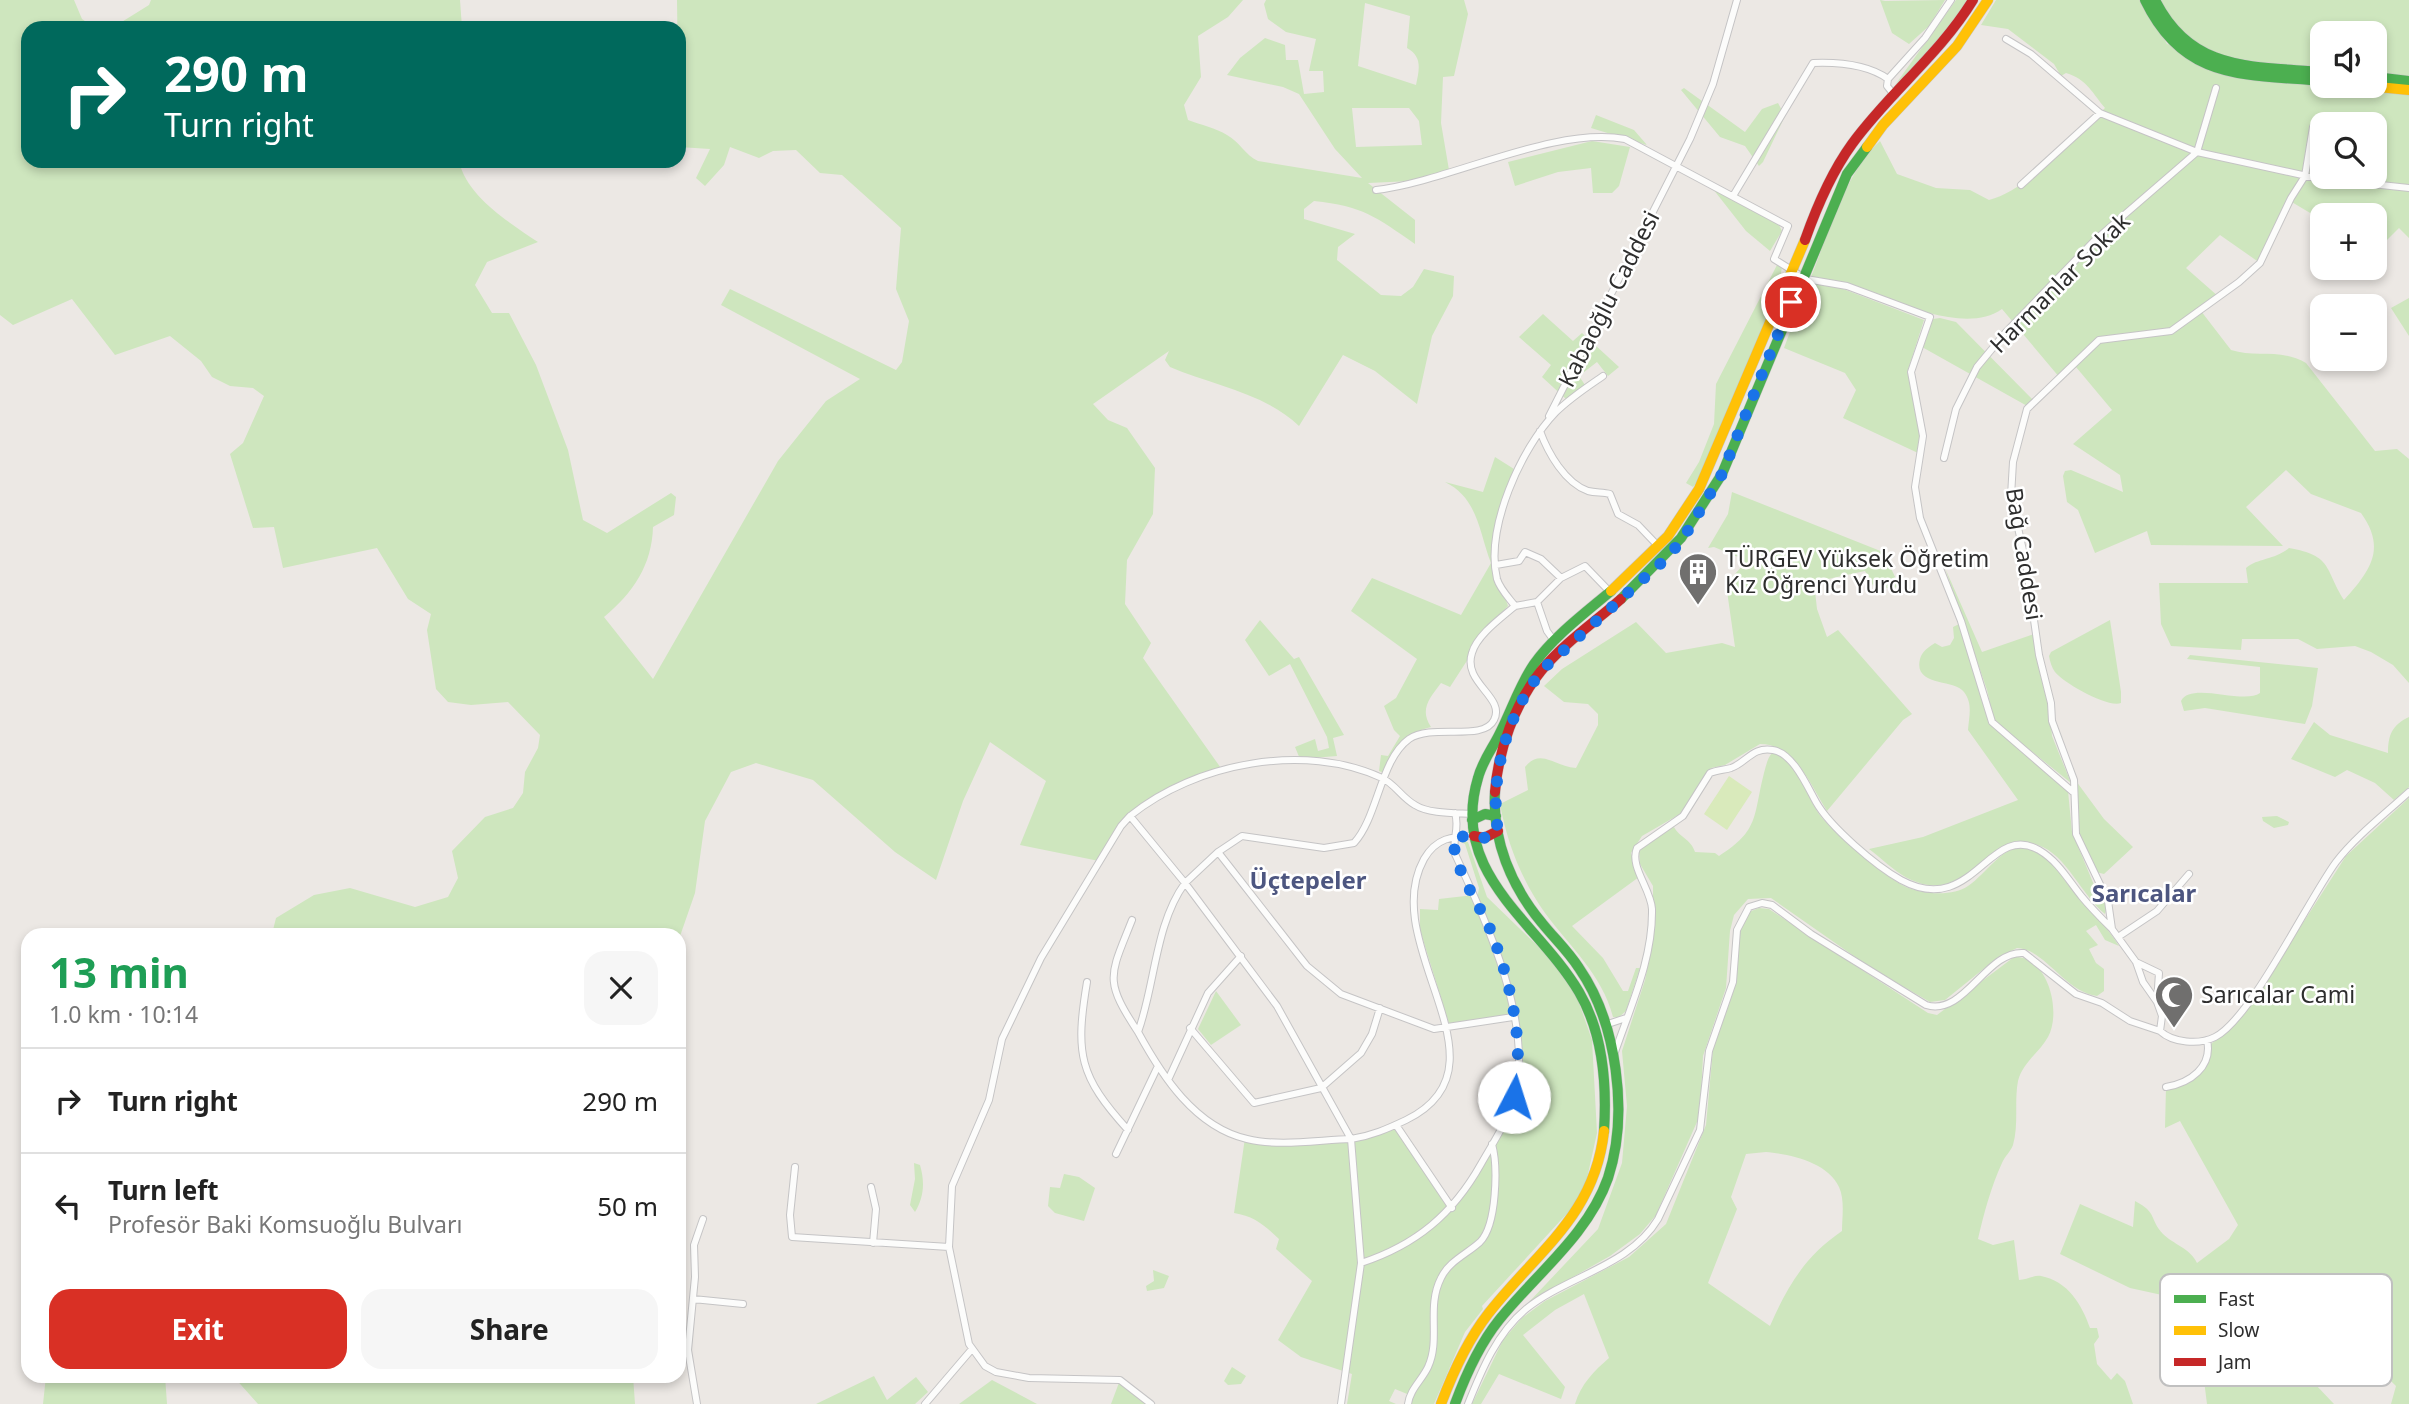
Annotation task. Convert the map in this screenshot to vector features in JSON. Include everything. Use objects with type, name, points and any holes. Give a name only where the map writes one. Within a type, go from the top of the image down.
[{"type":"main road","points":[[1455,1404],[1471,1366],[1495,1325],[1573,1240],[1604,1188],[1613,1155],[1617,1123],[1612,1060],[1605,1025],[1594,996],[1577,963],[1542,924],[1517,889],[1502,855],[1494,793],[1500,762],[1528,690],[1544,668],[1670,555],[1694,521],[1722,474],[1798,273],[1820,200],[1840,162],[1860,133],[1950,36],[1973,0]]},
{"type":"main road","points":[[1441,1404],[1478,1328],[1501,1298],[1556,1241],[1583,1203],[1598,1164],[1603,1141],[1600,1057],[1587,1008],[1558,959],[1497,894],[1482,865],[1474,836],[1472,817],[1479,774],[1498,724],[1530,671],[1555,642],[1660,547],[1687,510],[1710,470],[1798,273],[1858,156],[1957,46],[1988,0]]},
{"type":"main road","points":[[2145,0],[2161,32],[2176,49],[2195,61],[2220,69],[2310,80]]},
{"type":"main road","points":[[2155,0],[2176,36],[2207,57],[2310,70]]},
{"type":"main road","points":[[2387,78],[2409,81]]},
{"type":"main road","points":[[2387,88],[2409,90]]},
{"type":"main road","points":[[1472,817],[1485,814],[1496,816]]},
{"type":"main road","points":[[1474,836],[1489,837],[1498,831]]},
{"type":"street","name":"Kabaoğlu Caddesi","points":[[1540,432],[1596,328],[1675,164],[1690,139],[1713,84],[1737,0]]},
{"type":"street","points":[[1895,96],[1887,86],[1888,79],[1926,38],[1951,0]]},
{"type":"street","points":[[2006,39],[2031,54],[2100,113],[2197,152],[2305,176],[2409,188]]},
{"type":"street","points":[[1733,196],[1813,63],[1829,62],[1874,69],[1888,79]]},
{"type":"street","points":[[2197,152],[2216,88]]},
{"type":"street","points":[[2021,184],[2100,113]]},
{"type":"street","points":[[1376,190],[1432,180],[1546,146],[1594,138],[1625,139],[1788,226],[1774,259],[1798,273],[1847,286],[1930,317],[1911,372],[1923,436],[1915,487],[1920,517],[1961,621],[1992,722],[2073,792]]},
{"type":"street","name":"Bağ Caddesi","points":[[2112,929],[2108,901],[2076,834],[2074,780],[2052,721],[2052,703],[2039,655],[2026,564],[2011,496],[2013,462],[2022,422],[2027,409],[2041,394],[2068,373],[2099,340],[2171,331],[2239,282],[2260,263],[2291,198],[2305,176],[2310,145]]},
{"type":"street","name":"Harmanlar Sokak","points":[[1944,458],[1956,409],[1978,367],[2006,332],[2094,242],[2197,152]]},
{"type":"street","points":[[1515,606],[1498,583],[1496,565],[1497,536],[1515,473],[1540,432],[1562,406],[1603,376]]},
{"type":"street","points":[[1540,432],[1558,466],[1569,478],[1589,491],[1611,494],[1618,514],[1637,526],[1660,547]]},
{"type":"street","points":[[1496,565],[1518,561],[1525,552],[1541,559],[1561,578]]},
{"type":"street","points":[[1138,1032],[1148,1006],[1153,965],[1174,903],[1185,883],[1218,852],[1242,836],[1324,848],[1354,843],[1398,751],[1416,736],[1437,730],[1480,731],[1498,724],[1496,706],[1475,679],[1471,654],[1492,627],[1515,606],[1537,602],[1561,578],[1585,566],[1611,593]]},
{"type":"street","points":[[1537,602],[1546,631],[1555,642]]},
{"type":"street","points":[[1612,1060],[1643,974],[1651,925],[1650,896],[1635,860],[1635,852],[1645,840],[1683,816],[1710,773],[1732,768],[1760,750],[1781,753],[1801,776],[1825,816],[1900,880],[1926,887],[1951,887],[1965,882],[1999,851],[2015,846],[2032,846],[2053,860],[2082,898],[2112,929],[2136,962],[2143,982],[2162,1013],[2160,1031]]},
{"type":"street","points":[[1151,1404],[1121,1380],[1029,1377],[996,1372],[985,1366],[972,1349],[959,1306],[949,1247],[952,1186],[989,1100],[1002,1039],[1041,958],[1113,836],[1130,816],[1169,790],[1235,768],[1311,758],[1335,761],[1385,779],[1413,805],[1472,817]]},
{"type":"street","points":[[1468,1404],[1484,1366],[1512,1322],[1554,1291],[1628,1249],[1650,1231],[1658,1219],[1700,1130],[1709,1051],[1733,982],[1737,930],[1749,907],[1762,903],[1772,905],[1811,934],[1926,1005],[1943,1006],[2007,956],[2024,953],[2076,994],[2102,1003],[2130,1021],[2160,1031],[2172,1040],[2207,1040],[2223,1032],[2244,1008],[2344,852],[2409,792]]},
{"type":"street","points":[[1361,1263],[1395,1250],[1423,1233],[1452,1208],[1508,1115],[1517,1086],[1513,1017],[1492,934],[1455,854],[1458,821],[1455,813]]},
{"type":"street","points":[[1130,816],[1241,956],[1291,1028],[1321,1088],[1351,1139],[1361,1263],[1341,1404]]},
{"type":"street","points":[[1132,920],[1111,982],[1118,1000],[1158,1066],[1196,1113],[1214,1125],[1248,1139],[1351,1139],[1379,1133],[1422,1112],[1441,1091],[1451,1068],[1447,1028],[1415,930],[1420,867],[1433,847],[1455,836],[1474,836]]},
{"type":"street","points":[[1218,852],[1320,979],[1341,994],[1424,1027],[1447,1028],[1513,1017]]},
{"type":"street","points":[[2118,937],[2157,911],[2189,874]]},
{"type":"street","points":[[1168,1080],[1208,993],[1241,956]]},
{"type":"street","points":[[2136,962],[2158,973],[2157,1002]]},
{"type":"street","points":[[1087,982],[1081,1032],[1084,1070],[1095,1091],[1128,1130]]},
{"type":"street","points":[[1190,1028],[1254,1103],[1321,1088],[1368,1045],[1380,1008]]},
{"type":"street","points":[[1605,1025],[1620,1022],[1627,1017]]},
{"type":"street","points":[[2166,1087],[2185,1082],[2198,1072],[2209,1055],[2207,1040]]},
{"type":"street","points":[[1116,1154],[1158,1066]]},
{"type":"street","points":[[1396,1125],[1452,1208]]},
{"type":"street","points":[[1408,1404],[1431,1354],[1432,1304],[1441,1278],[1447,1268],[1480,1241],[1489,1226],[1497,1167],[1492,1144]]},
{"type":"street","points":[[795,1167],[790,1215],[792,1237],[949,1247]]},
{"type":"street","points":[[871,1187],[876,1209],[873,1243]]},
{"type":"street","points":[[697,1404],[688,1350],[694,1245],[703,1219]]},
{"type":"street","points":[[693,1299],[743,1304]]},
{"type":"street","points":[[925,1404],[972,1349]]},
{"type":"green space","points":[[0,0],[74,0],[85,21],[21,21],[21,168],[462,168],[471,186],[491,208],[538,242],[487,262],[475,285],[492,313],[509,313],[536,365],[568,450],[583,520],[607,533],[671,493],[676,497],[674,515],[653,527],[649,554],[639,577],[624,598],[604,617],[653,679],[778,461],[826,401],[860,379],[721,305],[730,289],[896,370],[902,362],[909,321],[896,289],[901,228],[842,175],[820,173],[796,150],[773,151],[759,158],[730,147],[724,165],[705,186],[696,178],[710,149],[686,147],[686,21],[677,21],[677,0],[1243,0],[1228,17],[1198,36],[1201,77],[1184,105],[1188,120],[1227,135],[1258,161],[1362,178],[1335,149],[1299,94],[1283,87],[1227,75],[1240,58],[1265,38],[1285,45],[1286,60],[1298,60],[1304,94],[1324,92],[1323,71],[1309,71],[1316,39],[1286,32],[1268,19],[1264,4],[1266,0],[1464,0],[1468,14],[1454,76],[1443,77],[1441,123],[1449,170],[1412,181],[1368,183],[1415,220],[1415,244],[1368,214],[1345,206],[1314,201],[1304,209],[1304,219],[1355,234],[1338,247],[1337,260],[1381,295],[1401,296],[1413,287],[1424,269],[1454,276],[1453,296],[1432,336],[1417,404],[1375,371],[1343,355],[1299,426],[1270,405],[1170,367],[1165,360],[1169,351],[1093,404],[1108,420],[1127,428],[1155,468],[1153,514],[1127,560],[1125,604],[1151,643],[1143,658],[1223,771],[1187,782],[1131,816],[1099,861],[1020,845],[1046,781],[990,742],[963,801],[936,880],[895,852],[813,780],[756,763],[731,772],[705,821],[695,893],[683,928],[274,928],[276,918],[314,895],[350,888],[415,907],[448,897],[458,878],[452,851],[485,817],[513,808],[523,793],[525,772],[538,748],[540,735],[508,702],[471,705],[448,702],[436,689],[427,630],[431,614],[408,599],[377,548],[283,568],[274,527],[253,528],[230,454],[243,443],[264,396],[253,388],[230,386],[212,377],[201,361],[170,336],[115,355],[72,299],[13,325],[0,315]],"holes":[[[1365,3],[1410,16],[1407,48],[1418,60],[1416,85],[1358,66]],[[1352,108],[1409,108],[1419,121],[1422,145],[1356,147]]]},
{"type":"green space","points":[[151,0],[460,0],[462,21],[123,21],[149,5]]},
{"type":"green space","points":[[1880,0],[1945,0],[1929,26],[1909,44],[1892,33]]},
{"type":"green space","points":[[1956,0],[1969,0],[1945,37],[1895,85]]},
{"type":"green space","points":[[1996,0],[2142,0],[2167,44],[2310,83],[2310,98],[2387,98],[2387,93],[2409,95],[2409,238],[2399,228],[2387,240],[2387,203],[2310,203],[2310,213],[2290,201],[2260,263],[2220,235],[2186,268],[2219,297],[2201,311],[2231,350],[2278,354],[2306,363],[2375,451],[2397,449],[2409,459],[2409,683],[2393,665],[2355,646],[2317,649],[2298,639],[2242,639],[2241,650],[2171,646],[2161,624],[2159,583],[2248,583],[2246,568],[2289,548],[2313,555],[2326,565],[2344,600],[2368,569],[2374,549],[2369,526],[2361,513],[2311,494],[2286,470],[2246,507],[2283,546],[2151,545],[2147,531],[2095,553],[2078,510],[2067,502],[2063,476],[2065,471],[2071,470],[2123,492],[2120,475],[2073,444],[2112,410],[2076,367],[2060,378],[2002,309],[1983,317],[1960,318],[1935,314],[1857,288],[1811,277],[1847,187],[1867,155],[1880,141],[1897,174],[1936,188],[1970,190],[1989,200],[2020,185],[2035,174],[2105,108],[2084,83],[2066,73],[2061,76],[2054,64],[2008,29],[1981,25]]},
{"type":"green space","points":[[2161,0],[2409,0],[2409,76],[2387,73],[2387,21],[2310,21],[2310,66],[2252,61],[2206,49],[2187,38],[2172,22]]},
{"type":"green space","points":[[1684,88],[1745,132],[1762,109],[1778,103],[1785,116],[1763,162],[1759,166],[1745,146],[1720,137],[1681,90]]},
{"type":"green space","points":[[1596,115],[1634,130],[1647,145],[1591,128]]},
{"type":"green space","points":[[1592,141],[1630,147],[1619,186],[1612,193],[1593,193],[1591,168],[1558,172],[1515,186],[1508,162]]},
{"type":"green space","points":[[1713,189],[1778,223],[1782,231],[1770,251],[1746,231]]},
{"type":"green space","points":[[1777,265],[1782,267],[1778,290],[1704,473],[1693,487],[1686,483],[1699,462],[1714,424],[1716,384]]},
{"type":"green space","points":[[1808,283],[1838,287],[1924,320],[1908,370],[1920,431],[1918,453],[1843,418],[1856,390],[1845,373],[1784,348]]},
{"type":"green space","points":[[2409,298],[2409,336],[2391,308]]},
{"type":"green space","points":[[1543,314],[1573,341],[1582,333],[1619,367],[1608,376],[1597,362],[1579,376],[1585,385],[1566,399],[1542,377],[1551,365],[1519,337]]},
{"type":"green space","points":[[1933,319],[1956,322],[2034,401],[2029,407],[1922,347]]},
{"type":"green space","points":[[1495,457],[1514,469],[1498,526],[1494,565],[1508,606],[1488,628],[1450,687],[1441,683],[1430,699],[1426,715],[1431,727],[1413,734],[1401,743],[1384,773],[1379,771],[1381,755],[1388,756],[1400,736],[1394,730],[1384,706],[1396,698],[1417,659],[1351,611],[1372,578],[1461,615],[1491,563],[1471,506],[1456,489],[1445,482],[1483,492]]},
{"type":"green space","points":[[1732,492],[1883,552],[1900,587],[1875,589],[1865,571],[1814,582],[1817,609],[1827,637],[1838,630],[1912,714],[1903,720],[1827,811],[1801,768],[1792,759],[1783,751],[1760,744],[1725,765],[1711,768],[1680,814],[1642,836],[1631,853],[1639,877],[1572,926],[1603,958],[1623,991],[1628,991],[1636,968],[1640,968],[1626,1011],[1618,1018],[1613,1017],[1593,974],[1545,913],[1522,875],[1511,847],[1500,804],[1528,790],[1525,767],[1531,761],[1543,758],[1576,768],[1598,725],[1598,714],[1588,704],[1564,702],[1544,686],[1562,669],[1636,622],[1666,653],[1722,643],[1735,647],[1726,584],[1744,564],[1743,559],[1714,547],[1708,548],[1728,514]]},
{"type":"green space","points":[[1945,568],[1982,652],[2034,634],[2048,694],[2052,736],[2071,783],[1994,721],[1987,690]]},
{"type":"green space","points":[[1260,620],[1294,659],[1299,657],[1344,735],[1333,738],[1337,756],[1300,759],[1295,747],[1315,739],[1318,751],[1329,748],[1327,737],[1290,664],[1269,676],[1245,640]]},
{"type":"green space","points":[[2110,620],[2121,692],[2121,703],[2115,704],[2086,694],[2067,682],[2055,672],[2049,656],[2051,652]]},
{"type":"green space","points":[[1959,624],[1990,724],[2068,791],[2072,832],[2094,885],[2107,906],[2105,914],[2088,897],[2066,866],[2038,845],[2020,842],[2004,847],[1963,877],[1947,884],[1929,885],[1902,875],[1869,849],[1923,837],[2018,800],[1968,730],[1970,715],[1964,692],[1952,685],[1928,678],[1920,668],[1924,651],[1935,643],[1942,647],[1950,645],[1954,638],[1953,627]]},
{"type":"green space","points":[[2190,655],[2318,668],[2312,706],[2305,724],[2205,708],[2184,711],[2181,701],[2187,695],[2195,693],[2252,696],[2260,693],[2260,667],[2187,659]]},
{"type":"green space","points":[[2409,717],[2409,787],[2394,800],[2375,783],[2347,770],[2335,777],[2291,759],[2314,722],[2330,735],[2388,753],[2392,731]]},
{"type":"green space","points":[[1772,753],[1789,763],[1796,771],[1817,811],[1830,827],[1875,866],[1906,887],[1937,893],[1954,892],[1968,886],[1995,861],[2013,849],[2024,847],[2035,850],[2048,859],[2103,923],[2119,946],[2105,940],[2096,925],[2086,931],[2098,945],[2089,949],[2096,963],[2104,969],[2104,991],[2097,996],[2085,993],[2037,955],[2017,948],[1997,958],[1945,1000],[1930,1002],[1871,968],[1771,898],[1748,899],[1734,915],[1730,931],[1726,988],[1703,1056],[1700,1115],[1656,1215],[1640,1234],[1610,1256],[1529,1302],[1598,1229],[1622,1163],[1627,1106],[1622,1051],[1645,980],[1653,938],[1653,886],[1640,864],[1639,851],[1652,838],[1674,827],[1695,852],[1715,853],[1719,856],[1732,847],[1742,838],[1753,821],[1766,765]]},
{"type":"green space","points":[[1729,776],[1752,792],[1727,830],[1704,814]]},
{"type":"green space","points":[[2076,781],[2104,819],[2133,847],[2104,874],[2096,872],[2078,832]]},
{"type":"green space","points":[[2409,798],[2409,1404],[2391,1404],[2396,1386],[2392,1382],[2392,1274],[2160,1274],[2160,1295],[2130,1288],[2060,1254],[2080,1204],[2133,1227],[2135,1201],[2150,1213],[2163,1234],[2191,1254],[2197,1263],[2229,1239],[2238,1225],[2180,1121],[2165,1128],[2166,1087],[2198,1072],[2209,1046],[2243,1016],[2346,856]]},
{"type":"green space","points":[[2277,816],[2289,822],[2288,825],[2274,828],[2263,821],[2262,817]]},
{"type":"green space","points":[[1459,841],[1468,842],[1487,897],[1551,959],[1577,997],[1592,1040],[1597,1133],[1586,1183],[1573,1207],[1482,1306],[1483,1309],[1465,1332],[1434,1404],[1412,1404],[1412,1396],[1395,1389],[1389,1401],[1396,1404],[1347,1404],[1352,1374],[1301,1357],[1278,1340],[1312,1281],[1276,1249],[1279,1239],[1268,1229],[1253,1219],[1234,1213],[1245,1138],[1265,1141],[1351,1139],[1396,1125],[1452,1207],[1508,1115],[1518,1060],[1513,1017],[1450,1027],[1420,930],[1420,909],[1438,910],[1439,899],[1474,895],[1477,900],[1479,888],[1465,844]]},
{"type":"green space","points":[[1759,908],[1769,909],[1928,1013],[1937,1015],[2014,957],[2026,959],[2036,965],[2049,987],[2052,1026],[2048,1037],[2024,1068],[2018,1081],[2013,1145],[1994,1181],[1978,1239],[1993,1245],[2014,1240],[2019,1280],[2041,1276],[2059,1283],[2073,1295],[2090,1328],[2097,1328],[2099,1337],[2094,1344],[2097,1364],[2111,1380],[2117,1373],[2125,1381],[2133,1404],[1575,1404],[1589,1378],[1609,1358],[1584,1294],[1555,1310],[1523,1335],[1565,1387],[1561,1399],[1499,1374],[1481,1404],[1472,1404],[1503,1340],[1522,1318],[1545,1301],[1629,1257],[1666,1224],[1706,1125],[1713,1049],[1736,983],[1739,931],[1746,913]],"holes":[[[1775,1153],[1817,1165],[1834,1178],[1842,1197],[1843,1214],[1842,1231],[1818,1251],[1798,1273],[1770,1326],[1708,1283],[1737,1209],[1731,1197],[1746,1154]]]},
{"type":"green space","points":[[1216,991],[1241,1025],[1211,1045],[1198,1029]]},
{"type":"green space","points":[[914,1163],[920,1165],[923,1177],[922,1195],[915,1212],[910,1205],[915,1179]]},
{"type":"green space","points":[[1064,1174],[1079,1177],[1095,1188],[1084,1221],[1055,1213],[1048,1206],[1050,1187],[1060,1188]]},
{"type":"green space","points":[[1153,1270],[1169,1276],[1164,1288],[1147,1291],[1146,1286],[1154,1281]]},
{"type":"green space","points":[[1232,1367],[1246,1376],[1241,1384],[1228,1385],[1224,1381]]},
{"type":"green space","points":[[874,1376],[887,1400],[916,1377],[928,1392],[915,1404],[816,1404]]},
{"type":"green space","points":[[992,1380],[1037,1404],[959,1404]]},
{"type":"green space","points":[[1120,1380],[1151,1404],[1111,1404]]},
{"type":"green space","points":[[45,1383],[166,1383],[167,1404],[43,1404]]},
{"type":"green space","points":[[239,1383],[634,1383],[635,1404],[258,1404]]},
{"type":"green space","points":[[2205,1386],[2317,1386],[2334,1404],[2207,1404]]},
{"type":"traffic: fast","points":[[2145,0],[2161,26],[2178,46],[2197,59],[2242,74],[2310,80]]},
{"type":"traffic: fast","points":[[2155,0],[2170,24],[2186,41],[2205,53],[2247,66],[2310,71]]},
{"type":"traffic: fast","points":[[2387,78],[2409,81]]},
{"type":"traffic: fast","points":[[1621,599],[1681,538],[1722,474],[1847,174],[1867,147]]},
{"type":"traffic: fast","points":[[1604,1131],[1602,1060],[1587,1008],[1561,966],[1502,894],[1486,869],[1476,842],[1472,812],[1482,766],[1534,664],[1560,634],[1611,591]]},
{"type":"traffic: fast","points":[[1455,1404],[1485,1339],[1588,1218],[1608,1178],[1618,1126],[1616,1070],[1603,1015],[1579,968],[1531,909],[1513,878],[1500,845],[1495,792]]},
{"type":"traffic: fast","points":[[1472,820],[1485,814],[1496,816]]},
{"type":"traffic: slow","points":[[1867,147],[1883,125],[1957,46],[1988,0]]},
{"type":"traffic: slow","points":[[2387,88],[2409,90]]},
{"type":"traffic: slow","points":[[1611,591],[1668,536],[1699,489],[1805,240]]},
{"type":"traffic: slow","points":[[1441,1404],[1461,1357],[1480,1324],[1576,1210],[1589,1187],[1604,1131]]},
{"type":"traffic: jam","points":[[1805,240],[1825,190],[1852,144],[1866,125],[1930,56],[1973,0]]},
{"type":"traffic: jam","points":[[1495,792],[1509,728],[1532,684],[1559,652],[1621,599]]},
{"type":"traffic: jam","points":[[1474,836],[1484,838],[1498,831]]},
{"type":"place","name":"TÜRGEV Yüksek Öğretim Kız Öğrenci Yurdu","points":[[1698,606]]},
{"type":"place","name":"Sarıcalar Cami","points":[[2174,1029]]},
{"type":"district","name":"Üçtepeler","points":[[1308,881]]},
{"type":"district","name":"Sarıcalar","points":[[2144,894]]},
{"type":"route","points":[[1514,1097],[1518,1060],[1510,999],[1492,934],[1455,854],[1455,836],[1484,838],[1498,831],[1494,793],[1500,762],[1528,690],[1544,668],[1670,555],[1701,511],[1722,474],[1791,302]]}]
